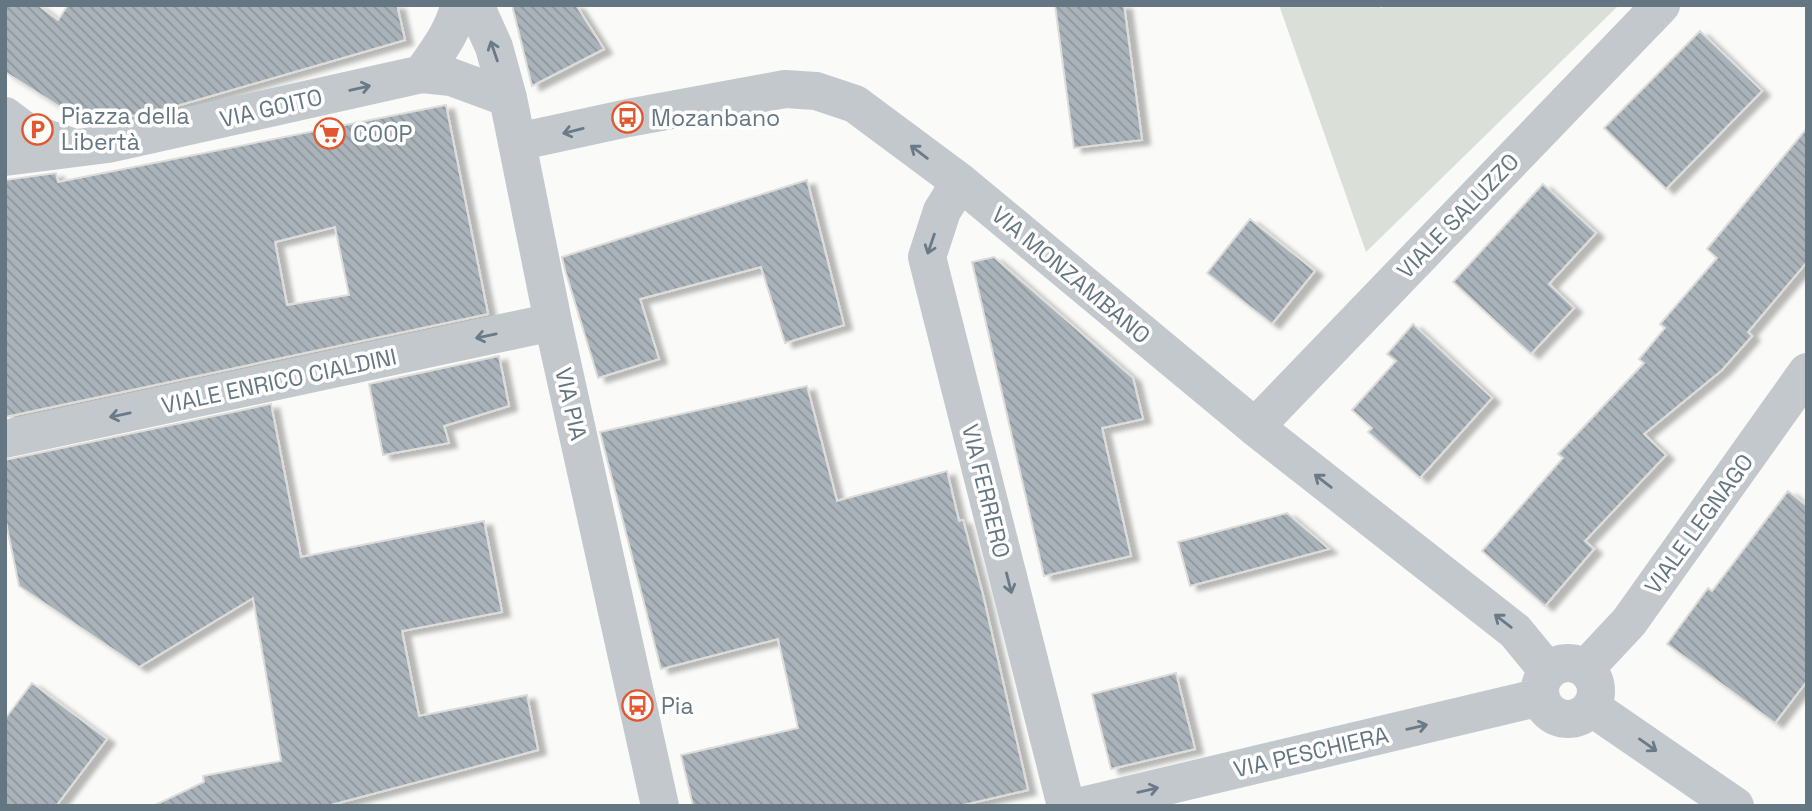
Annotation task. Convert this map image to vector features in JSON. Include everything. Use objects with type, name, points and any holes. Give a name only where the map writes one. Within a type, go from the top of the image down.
[{"type":"street","points":[[422,74],[457,18],[459,5]]},
{"type":"street","name":"VIA PIA","points":[[475,5],[494,47],[508,98],[552,322],[660,806]]},
{"type":"street","name":"VIALE SALUZZO","points":[[1255,427],[1661,5]]},
{"type":"street","name":"VIA GOITO","points":[[5,157],[108,144],[422,74],[451,77],[508,98]]},
{"type":"street","name":"VIA MONZAMBANO","points":[[517,142],[785,89],[816,91],[855,104],[960,182],[1255,427],[1515,631],[1558,679]]},
{"type":"street","points":[[5,116],[25,131],[78,149]]},
{"type":"street","name":"VIA FERRERO","points":[[960,182],[942,211],[927,257],[1066,806]]},
{"type":"street","name":"VIALE ENRICO CIALDINI","points":[[5,439],[552,322]]},
{"type":"street","name":"VIALE LEGNAGO","points":[[1558,679],[1629,622],[1800,395]]},
{"type":"street","points":[[1591,675],[1596,689],[1595,699],[1583,715],[1564,719],[1551,714],[1543,704],[1558,679],[1591,675]]},
{"type":"street","name":"VIA PESCHIERA","points":[[1082,806],[1558,679]]},
{"type":"street","points":[[1591,707],[1735,806]]},
{"type":"shaded area","points":[[1279,5],[1379,5],[1381,8],[1387,5],[1619,5],[1366,252]]},
{"type":"building","points":[[5,5],[38,5],[58,20],[68,5],[397,5],[405,40],[173,107],[95,124],[65,110],[5,72]]},
{"type":"building","points":[[512,5],[576,5],[604,49],[532,86]]},
{"type":"building","points":[[1055,5],[1124,5],[1142,140],[1074,148]]},
{"type":"building","points":[[1700,31],[1762,91],[1666,189],[1604,128]]},
{"type":"building","points":[[446,105],[488,314],[5,417],[5,180],[56,173],[58,182]],"holes":[[[335,227],[349,295],[287,305],[275,242]]]},
{"type":"building","points":[[1807,128],[1807,262],[1748,332],[1752,336],[1722,370],[1644,434],[1666,455],[1585,541],[1594,549],[1545,606],[1482,551],[1563,458],[1558,454],[1644,363],[1639,359],[1665,328],[1660,324],[1717,258],[1707,249]]},
{"type":"building","points":[[807,180],[844,325],[785,343],[761,267],[640,299],[659,359],[598,378],[562,257]]},
{"type":"building","points":[[1543,184],[1596,233],[1549,284],[1574,308],[1531,354],[1453,282]]},
{"type":"building","points":[[1250,219],[1315,271],[1272,324],[1207,273]]},
{"type":"building","points":[[994,257],[1133,378],[1143,419],[1102,428],[1131,556],[1044,576],[972,262]]},
{"type":"building","points":[[1413,324],[1492,398],[1420,478],[1368,432],[1372,428],[1352,410],[1396,361],[1387,354]]},
{"type":"building","points":[[499,356],[509,406],[444,426],[449,443],[383,455],[369,384]]},
{"type":"building","points":[[807,386],[837,501],[947,471],[959,521],[963,520],[983,595],[1028,790],[959,806],[693,806],[681,755],[798,728],[778,639],[661,669],[600,432]]},
{"type":"building","points":[[271,404],[301,557],[484,521],[502,612],[402,631],[419,716],[527,695],[538,750],[327,806],[153,806],[204,782],[203,776],[281,761],[253,598],[139,667],[19,586],[5,517],[5,460]]},
{"type":"building","points":[[1788,491],[1807,506],[1807,681],[1775,723],[1667,644],[1708,588],[1712,591]]},
{"type":"building","points":[[1287,513],[1329,549],[1190,586],[1178,542]]},
{"type":"building","points":[[1176,673],[1195,749],[1111,769],[1092,694]]},
{"type":"building","points":[[32,683],[107,739],[56,806],[5,806],[5,719]]},
{"type":"place","name":"Mozanbano","points":[[628,118]]},
{"type":"place","name":"Piazza della Libertà","points":[[38,129]]},
{"type":"place","name":"COOP","points":[[330,134]]},
{"type":"place","name":"Pia","points":[[638,706]]}]
